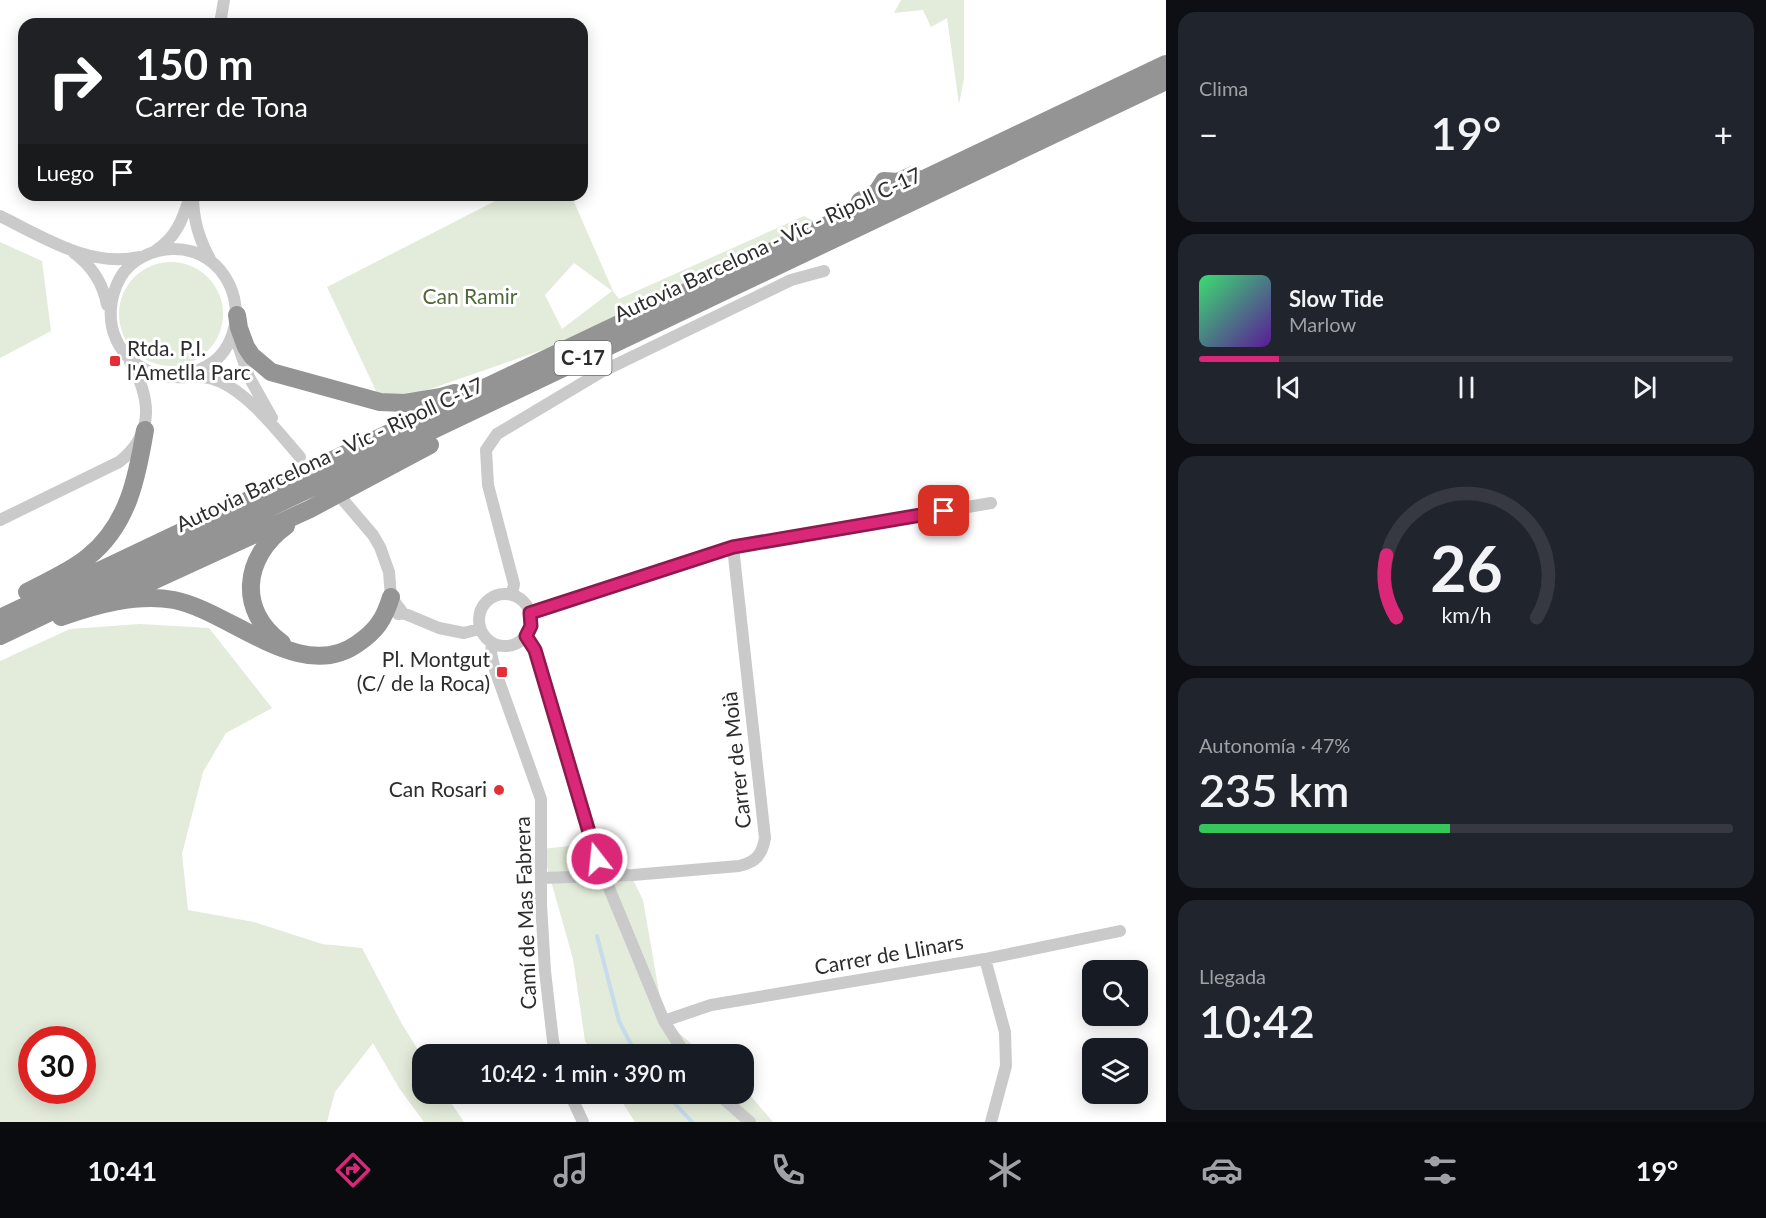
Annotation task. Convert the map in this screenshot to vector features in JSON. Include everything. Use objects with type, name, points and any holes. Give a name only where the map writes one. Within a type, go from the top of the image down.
[{"type":"highway","name":"Autovia Barcelona - Vic - Ripoll C-17","points":[[0,618],[820,230],[830,217],[878,192],[884,181],[898,182],[934,164],[966,160],[1166,64]]},
{"type":"highway","name":"Autovia Barcelona - Vic - Ripoll C-17","points":[[0,638],[1166,81]]},
{"type":"highway","points":[[236,322],[252,356],[271,372],[380,402],[405,403],[441,397],[516,372]]},
{"type":"highway","points":[[112,602],[156,579],[310,508],[505,405],[562,369]]},
{"type":"highway","points":[[0,608],[76,566],[110,536],[132,494],[145,430]]},
{"type":"highway","points":[[298,655],[279,641],[261,621],[255,610],[250,582],[253,568],[264,546],[273,535],[310,508]]},
{"type":"highway","points":[[0,638],[112,602],[159,598],[194,605],[298,655],[318,657],[348,650],[371,634],[394,614],[391,597]]},
{"type":"street","points":[[221,18],[224,0]]},
{"type":"street","points":[[110,316],[112,294],[122,275],[136,260],[165,245],[180,226],[189,201]]},
{"type":"street","points":[[192,201],[198,234],[212,262]]},
{"type":"street","points":[[0,216],[69,249],[83,259],[98,279],[104,293],[114,338],[136,373],[144,394],[145,430],[128,455],[119,462],[0,520]]},
{"type":"street","points":[[69,249],[109,260],[174,249],[194,252],[212,262],[226,276],[234,295],[242,359],[259,397],[291,447]]},
{"type":"street","points":[[512,594],[514,584],[488,485],[486,450],[497,434],[601,372],[791,280],[824,271]]},
{"type":"street","points":[[187,375],[207,367],[224,352],[236,322]]},
{"type":"street","points":[[126,356],[144,369],[165,376],[187,375],[212,378],[235,390],[300,457]]},
{"type":"street","points":[[344,501],[373,535],[380,547],[389,572],[391,597]]},
{"type":"street","points":[[530,613],[733,547],[991,503]]},
{"type":"street","name":"Carrer de Moià","points":[[542,878],[604,874],[633,875],[739,866],[749,864],[763,850],[765,838],[733,547]]},
{"type":"street","points":[[500,593],[512,594],[522,600],[530,613],[531,626],[526,636],[516,644],[502,646],[492,644],[479,629],[480,610],[488,599],[500,593]]},
{"type":"street","points":[[394,614],[464,633],[479,629]]},
{"type":"street","points":[[526,636],[535,650],[597,859],[664,1021],[679,1044]]},
{"type":"street","name":"Camí de Mas Fabrera","points":[[492,644],[491,653],[495,670],[541,799],[541,910],[545,971],[554,1044]]},
{"type":"street","name":"Carrer de Llinars","points":[[664,1021],[711,1005],[985,959],[1120,931]]},
{"type":"street","points":[[985,959],[1005,1032],[1006,1066],[991,1122]]},
{"type":"street","points":[[575,1104],[583,1122]]},
{"type":"street","points":[[729,1104],[750,1122]]},
{"type":"green space","points":[[901,0],[964,0],[964,78],[959,104],[947,18],[931,27],[923,10],[894,13]]},
{"type":"green space","name":"Can Ramir","points":[[495,201],[574,201],[613,291],[619,299],[804,216],[816,222],[568,341],[413,395],[377,393],[327,287]],"holes":[[[574,263],[612,291],[562,329],[545,295]]]},
{"type":"green space","points":[[0,242],[42,261],[51,331],[0,358]]},
{"type":"green space","points":[[171,262],[191,266],[208,277],[219,294],[223,314],[219,334],[208,351],[191,362],[171,366],[151,362],[134,351],[123,334],[119,314],[123,294],[134,277],[151,266]]},
{"type":"green space","points":[[140,624],[209,628],[272,708],[226,733],[203,772],[182,854],[188,910],[254,922],[322,944],[362,948],[414,1044],[412,1044],[412,1104],[452,1104],[464,1122],[424,1122],[399,1088],[373,1043],[335,1092],[327,1122],[0,1122],[0,661],[70,629]]},
{"type":"green space","points":[[614,841],[643,900],[664,1021],[692,1044],[587,1044],[573,959],[542,849]]},
{"type":"green space","points":[[754,1100],[773,1122],[635,1122],[623,1104],[754,1104]]},
{"type":"waterway","points":[[597,936],[619,1021],[631,1044]]},
{"type":"waterway","points":[[675,1104],[692,1122]]},
{"type":"place","name":"Rtda. P.I. l'Ametlla Parc","points":[[115,361]]},
{"type":"place","name":"Pl. Montgut (C/ de la Roca)","points":[[502,672]]},
{"type":"place","name":"Can Rosari","points":[[499,790]]},
{"type":"route","points":[[597,859],[535,650],[526,636],[531,626],[530,613],[733,547],[944,511]]}]
